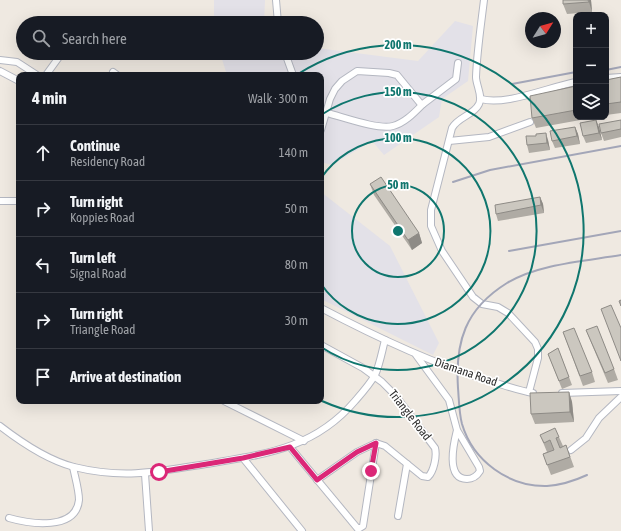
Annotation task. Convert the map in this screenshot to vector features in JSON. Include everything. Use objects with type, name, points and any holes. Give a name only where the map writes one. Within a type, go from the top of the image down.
[{"type":"street","points":[[276,0],[277,16]]},
{"type":"street","points":[[484,0],[476,79],[480,103],[473,111],[455,124],[449,141],[431,210],[431,226],[442,251],[473,297],[482,304],[498,307],[508,313],[535,342],[538,349],[538,358],[529,392]]},
{"type":"street","points":[[0,60],[17,62],[32,72]]},
{"type":"street","points":[[48,72],[57,60]]},
{"type":"street","points":[[288,60],[292,72]]},
{"type":"street","points":[[327,113],[376,125],[392,126],[410,116],[423,104],[456,79],[458,63]]},
{"type":"street","points":[[0,71],[16,79]]},
{"type":"street","points":[[324,122],[330,100],[335,89],[342,81],[357,71],[398,75],[420,103],[423,104]]},
{"type":"street","points":[[609,78],[621,77]]},
{"type":"street","points":[[480,99],[488,101],[506,99],[573,83]]},
{"type":"street","points":[[449,141],[489,137],[530,122]]},
{"type":"street","points":[[0,201],[16,201]]},
{"type":"street","name":"Diamana Road","points":[[324,310],[415,354],[463,372],[529,392],[542,393]]},
{"type":"street","points":[[0,426],[32,448],[53,459],[73,467],[114,473],[145,474],[243,458],[290,447],[328,428],[364,392],[374,376],[385,340]]},
{"type":"street","points":[[324,347],[363,368],[374,376]]},
{"type":"street","points":[[415,354],[449,400],[457,430],[480,467],[480,471],[477,475],[468,479],[460,478],[453,467],[452,456],[457,430]]},
{"type":"street","name":"Triangle Road","points":[[374,376],[395,395],[435,448],[436,455],[433,470],[428,477],[422,476],[385,446],[376,443]]},
{"type":"street","points":[[557,393],[621,391]]},
{"type":"street","points":[[570,450],[586,438],[599,418],[621,397]]},
{"type":"street","points":[[230,404],[304,441]]},
{"type":"street","points":[[290,447],[358,529],[361,528],[376,443]]},
{"type":"street","points":[[317,480],[357,452],[376,443]]},
{"type":"street","points":[[243,458],[302,531]]},
{"type":"street","points":[[398,516],[407,464]]},
{"type":"street","points":[[9,518],[29,524],[50,526],[60,524],[74,512],[79,499],[73,467]]},
{"type":"street","points":[[145,474],[149,531]]},
{"type":"shaded area","points":[[214,0],[265,0],[264,16],[214,16]]},
{"type":"shaded area","points":[[455,21],[473,26],[468,81],[442,99],[439,117],[384,155],[372,141],[332,165],[324,163],[324,72],[226,72],[222,60],[324,60],[324,49],[418,61]]},
{"type":"shaded area","points":[[324,194],[390,246],[439,343],[433,355],[324,300]]},
{"type":"building","points":[[563,0],[588,0],[589,2],[563,4]]},
{"type":"building","points":[[621,77],[621,102],[609,104],[609,79]]},
{"type":"building","points":[[573,87],[573,111],[532,118],[530,96]]},
{"type":"building","points":[[596,120],[599,133],[583,136],[580,123]]},
{"type":"building","points":[[621,120],[621,129],[601,133],[599,124]]},
{"type":"building","points":[[575,127],[577,136],[552,141],[550,131]]},
{"type":"building","points":[[546,133],[547,143],[527,145],[526,136],[536,136],[536,134]]},
{"type":"building","points":[[381,177],[419,233],[408,240],[370,184]]},
{"type":"building","points":[[540,197],[541,205],[496,214],[495,205]]},
{"type":"building","points":[[611,305],[621,328],[621,361],[601,309]]},
{"type":"building","points":[[597,326],[614,369],[605,373],[586,330]]},
{"type":"building","points":[[574,328],[592,372],[580,376],[563,332]]},
{"type":"building","points":[[558,348],[569,377],[559,381],[548,354]]},
{"type":"building","points":[[569,392],[570,412],[531,414],[530,393]]},
{"type":"building","points":[[555,428],[559,437],[556,438],[560,448],[566,445],[570,457],[547,465],[543,454],[554,450],[550,440],[544,443],[540,435]]},
{"type":"railway","points":[[609,69],[621,67]]},
{"type":"railway","points":[[512,84],[573,73]]},
{"type":"railway","points":[[453,182],[490,170],[621,146]]},
{"type":"railway","points":[[509,251],[621,231]]},
{"type":"railway","points":[[587,475],[557,485],[533,485],[506,477],[484,460],[467,437],[462,424],[458,388],[458,356],[461,341],[472,316],[481,304],[507,283],[533,271],[547,267],[621,255]]},
{"type":"route","points":[[159,472],[243,458],[290,447],[317,480],[357,452],[376,443],[371,471]]}]
